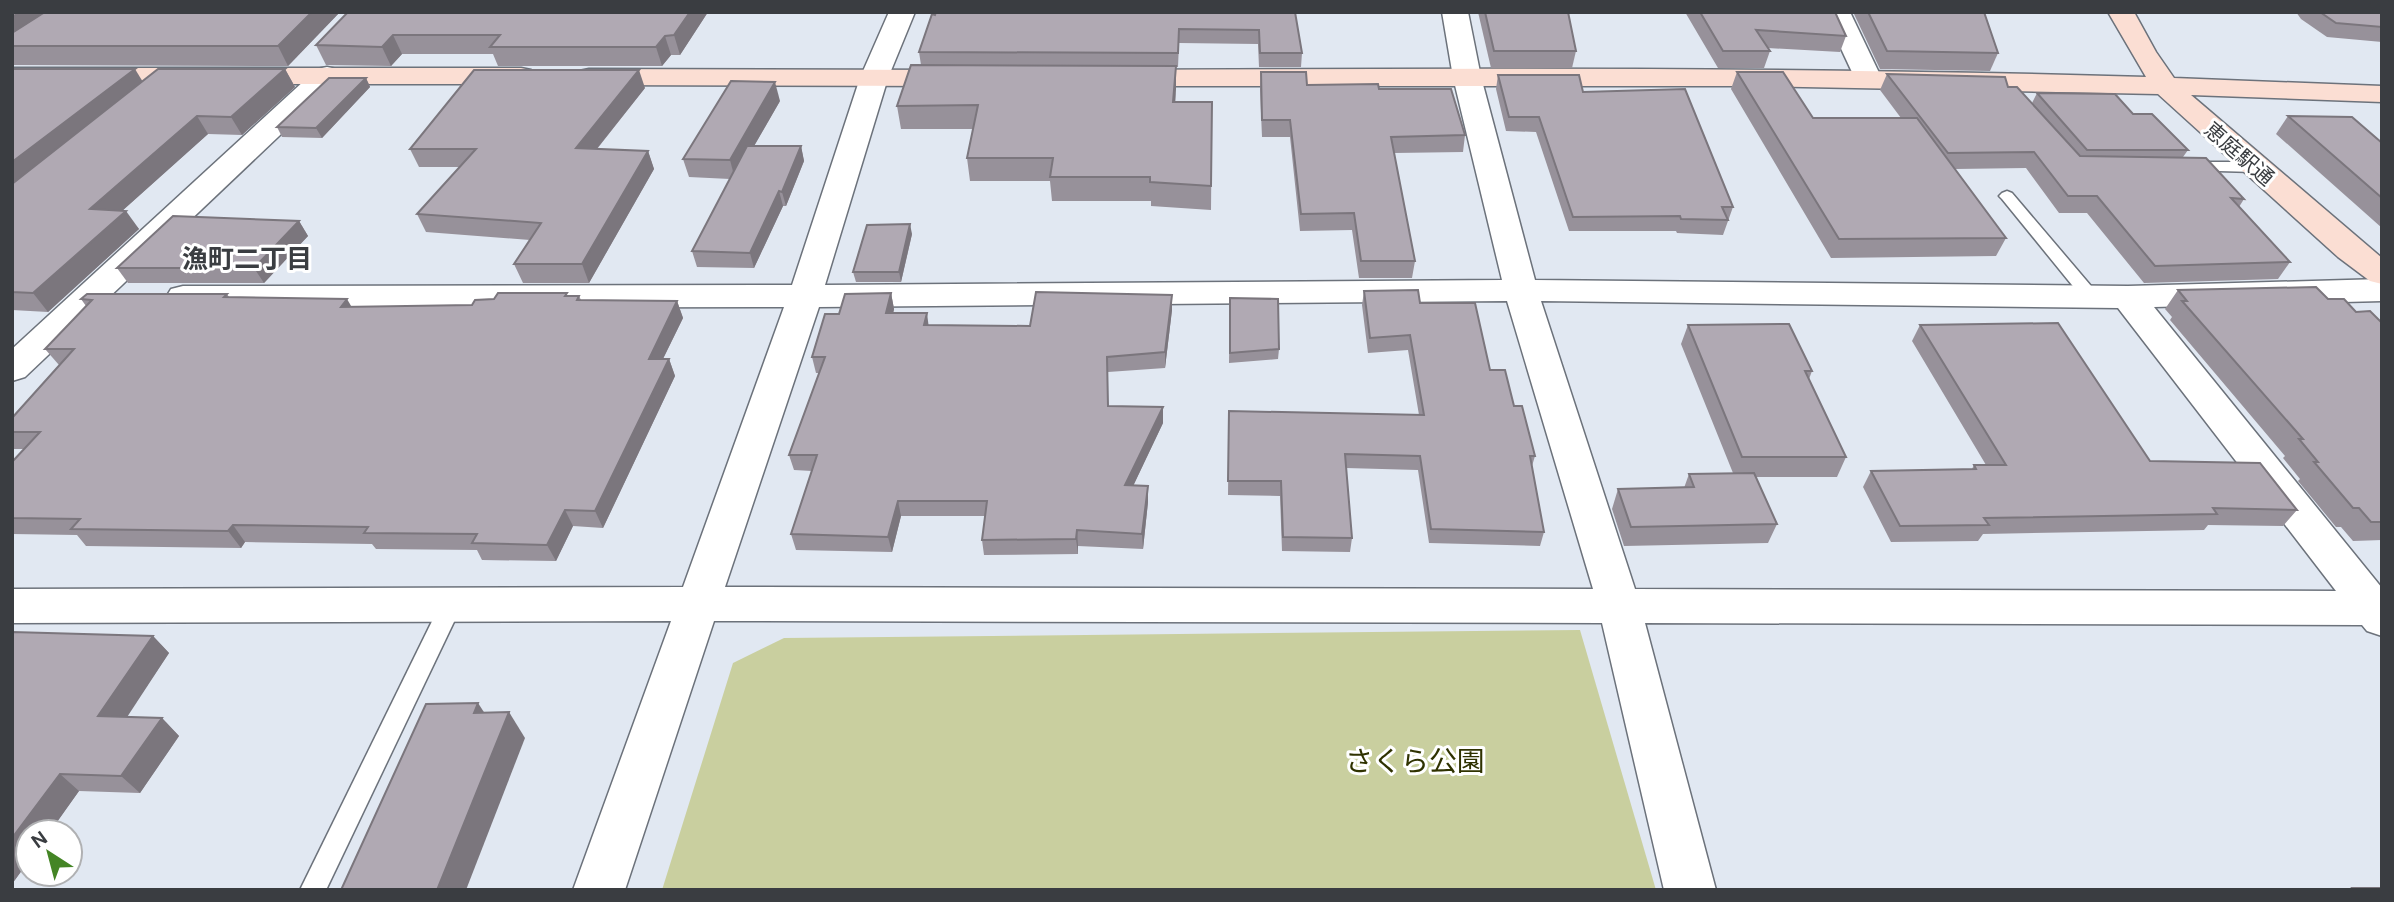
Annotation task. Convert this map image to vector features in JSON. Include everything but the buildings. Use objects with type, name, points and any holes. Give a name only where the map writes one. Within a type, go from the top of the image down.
[{"type":"street","points":[[599,890],[805,296],[874,78],[902,12]]},
{"type":"street","points":[[1454,12],[1467,77],[1521,290],[1619,605],[1690,890]]},
{"type":"street","points":[[1837,12],[1868,79]]},
{"type":"street","name":"恵庭駅通","points":[[2120,12],[2143,54],[2166,86],[2253,167],[2382,274]]},
{"type":"street","points":[[12,369],[90,297],[316,66]]},
{"type":"street","points":[[12,76],[159,84],[316,66],[553,77],[984,78]]},
{"type":"street","points":[[1095,78],[1868,79],[2010,91],[2166,86],[2382,94]]},
{"type":"street","points":[[90,297],[805,296],[1521,290],[2128,297],[2382,290]]},
{"type":"street","points":[[2128,297],[2379,612]]},
{"type":"street","points":[[12,606],[1619,605],[2379,612]]},
{"type":"lane","points":[[2171,167],[2253,167]]},
{"type":"lane","points":[[2007,196],[2091,297]]},
{"type":"lane","points":[[313,890],[451,605]]},
{"type":"green space","name":"さくら公園","points":[[1580,630],[1656,890],[662,890],[733,663],[784,638]]},
{"type":"district","name":"漁町二丁目","points":[[247,259]]}]
